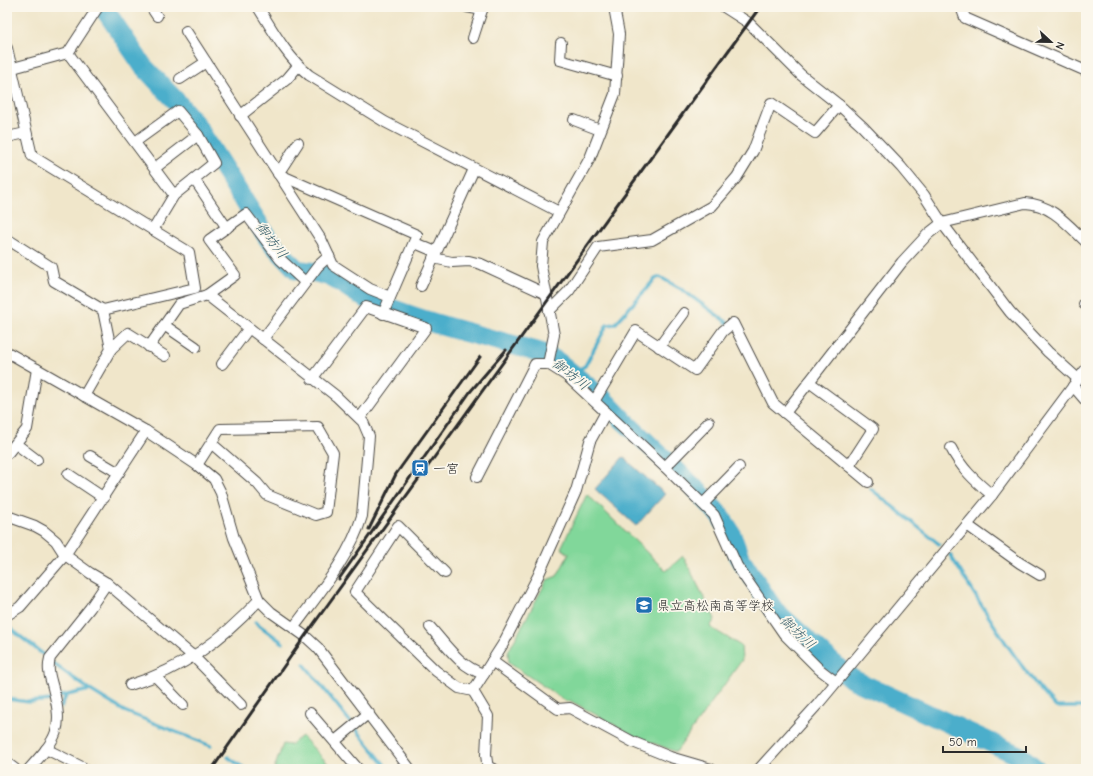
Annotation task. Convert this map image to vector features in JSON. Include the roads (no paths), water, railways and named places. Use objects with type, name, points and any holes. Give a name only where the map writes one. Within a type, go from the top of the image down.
[{"type":"street","points":[[13,68],[68,53],[98,7]]},
{"type":"street","points":[[151,7],[157,16]]},
{"type":"street","points":[[258,7],[280,43],[298,66],[385,122],[559,212]]},
{"type":"street","points":[[467,7],[482,9],[473,38]]},
{"type":"street","points":[[549,360],[554,335],[541,266],[543,242],[590,158],[615,94],[619,34],[614,7]]},
{"type":"street","points":[[724,7],[749,23],[801,75],[839,105],[901,167],[924,195],[942,223],[1010,312],[1076,383],[1086,401]]},
{"type":"street","points":[[961,7],[964,18],[1086,71]]},
{"type":"street","points":[[186,31],[322,241],[332,265],[389,299]]},
{"type":"street","points":[[561,43],[560,60],[617,76]]},
{"type":"street","points":[[7,49],[13,68],[32,156],[190,252],[195,288],[103,310],[54,281],[51,267],[7,239]]},
{"type":"street","points":[[68,53],[174,194]]},
{"type":"street","points":[[180,79],[206,62]]},
{"type":"street","points":[[240,116],[287,79],[298,66]]},
{"type":"street","points":[[549,311],[568,291],[598,248],[652,240],[712,206],[737,177],[753,151],[771,103],[815,133],[839,105]]},
{"type":"street","points":[[135,142],[178,111],[198,135],[214,163],[174,194],[154,230]]},
{"type":"street","points":[[574,120],[600,130]]},
{"type":"street","points":[[7,137],[26,133]]},
{"type":"street","points":[[154,168],[198,135]]},
{"type":"street","points":[[278,174],[298,143]]},
{"type":"street","points":[[421,286],[474,169]]},
{"type":"street","points":[[278,174],[417,235],[415,243],[383,314]]},
{"type":"street","points":[[194,179],[227,228]]},
{"type":"street","points":[[785,413],[902,262],[928,234],[942,223],[1024,203],[1036,203],[1046,207],[1058,215],[1086,242]]},
{"type":"street","points":[[149,347],[179,304],[207,295],[235,275],[209,240],[246,214],[280,259],[307,281]]},
{"type":"street","points":[[415,243],[435,255],[452,262],[469,261],[481,264],[546,294]]},
{"type":"street","points":[[263,339],[318,266],[328,256]]},
{"type":"street","points":[[207,295],[312,379],[336,396],[360,418],[369,436],[362,516],[359,528],[324,586],[294,628]]},
{"type":"street","points":[[312,379],[366,307],[426,328],[360,418]]},
{"type":"street","points":[[103,310],[111,349]]},
{"type":"street","points":[[659,347],[684,313]]},
{"type":"street","points":[[598,396],[636,331],[695,370],[723,331],[733,323],[773,403],[868,482]]},
{"type":"street","points":[[164,325],[196,347]]},
{"type":"street","points":[[222,364],[249,328]]},
{"type":"street","points":[[84,396],[111,349],[128,333],[165,356]]},
{"type":"street","points":[[7,352],[146,431],[197,465],[214,479],[221,493],[234,538],[259,600],[271,612],[306,636],[318,648],[369,713],[410,769]]},
{"type":"street","points":[[549,360],[567,376],[598,396],[606,412],[668,464],[714,515],[737,566],[784,634],[819,668],[837,681]]},
{"type":"street","points":[[478,477],[535,364],[549,360]]},
{"type":"street","points":[[7,452],[8,453],[16,444],[27,429],[38,369]]},
{"type":"street","points":[[759,769],[818,704],[992,495],[1086,370]]},
{"type":"street","points":[[809,382],[874,429],[849,466]]},
{"type":"street","points":[[473,691],[503,644],[538,576],[576,491],[590,441],[606,412]]},
{"type":"street","points":[[668,464],[709,422]]},
{"type":"street","points":[[197,465],[211,443],[220,429],[318,427],[333,454],[326,512],[316,515],[267,495],[257,483],[211,443]]},
{"type":"street","points":[[7,614],[20,607],[65,555],[104,498],[146,431]]},
{"type":"street","points":[[16,444],[37,460]]},
{"type":"street","points":[[951,448],[957,461],[969,475],[992,495]]},
{"type":"street","points":[[90,456],[119,473]]},
{"type":"street","points":[[704,504],[739,467]]},
{"type":"street","points":[[68,474],[104,498]]},
{"type":"street","points":[[7,516],[44,531],[56,541],[65,555],[107,583],[194,657],[241,705]]},
{"type":"street","points":[[967,525],[1040,575]]},
{"type":"street","points":[[445,573],[398,526],[355,592],[436,671],[459,688],[473,691],[488,716],[487,766]]},
{"type":"street","points":[[29,769],[46,749],[54,737],[59,725],[59,711],[48,668],[50,658],[90,608],[107,583]]},
{"type":"street","points":[[130,685],[156,677],[194,657],[238,623],[259,600]]},
{"type":"street","points":[[430,627],[460,661],[473,671],[484,674]]},
{"type":"street","points":[[492,661],[558,710],[570,708],[633,742],[670,757],[711,769]]},
{"type":"street","points":[[156,677],[183,704]]},
{"type":"street","points":[[310,713],[358,769]]},
{"type":"street","points":[[335,741],[369,713]]},
{"type":"street","points":[[46,749],[86,769]]},
{"type":"street","points":[[7,763],[16,769]]},
{"type":"lane","points":[[487,766],[498,769]]},
{"type":"water","points":[[623,457],[665,494],[636,526],[595,489]]},
{"type":"waterway","name":"御坊川","points":[[103,7],[143,66],[177,102],[196,125],[269,240],[297,270],[326,275],[363,297],[380,305],[452,329],[545,354],[558,362],[603,399],[625,422],[701,494],[721,517],[730,531],[739,556],[774,610],[828,659],[852,679],[1020,756],[1036,769]]},
{"type":"waterway","points":[[572,373],[585,366],[607,325],[615,324],[655,279],[660,277],[681,289],[728,323]]},
{"type":"waterway","points":[[871,489],[939,544]]},
{"type":"waterway","points":[[950,555],[1013,654],[1041,691],[1056,707],[1086,707]]},
{"type":"waterway","points":[[255,622],[283,643]]},
{"type":"waterway","points":[[7,626],[44,655]]},
{"type":"waterway","points":[[51,662],[90,690]]},
{"type":"waterway","points":[[304,664],[388,769]]},
{"type":"waterway","points":[[58,697],[90,690],[124,711],[211,746]]},
{"type":"waterway","points":[[61,707],[66,696]]},
{"type":"waterway","points":[[7,699],[29,702],[52,700]]},
{"type":"waterway","points":[[228,757],[245,769]]},
{"type":"railway","points":[[212,769],[305,636],[760,7]]},
{"type":"railway","points":[[339,579],[470,392],[506,350]]},
{"type":"railway","points":[[369,529],[396,474],[480,357]]},
{"type":"place","name":"一宮","points":[[420,468]]},
{"type":"place","name":"県立高松南高等学校","points":[[644,605]]}]
